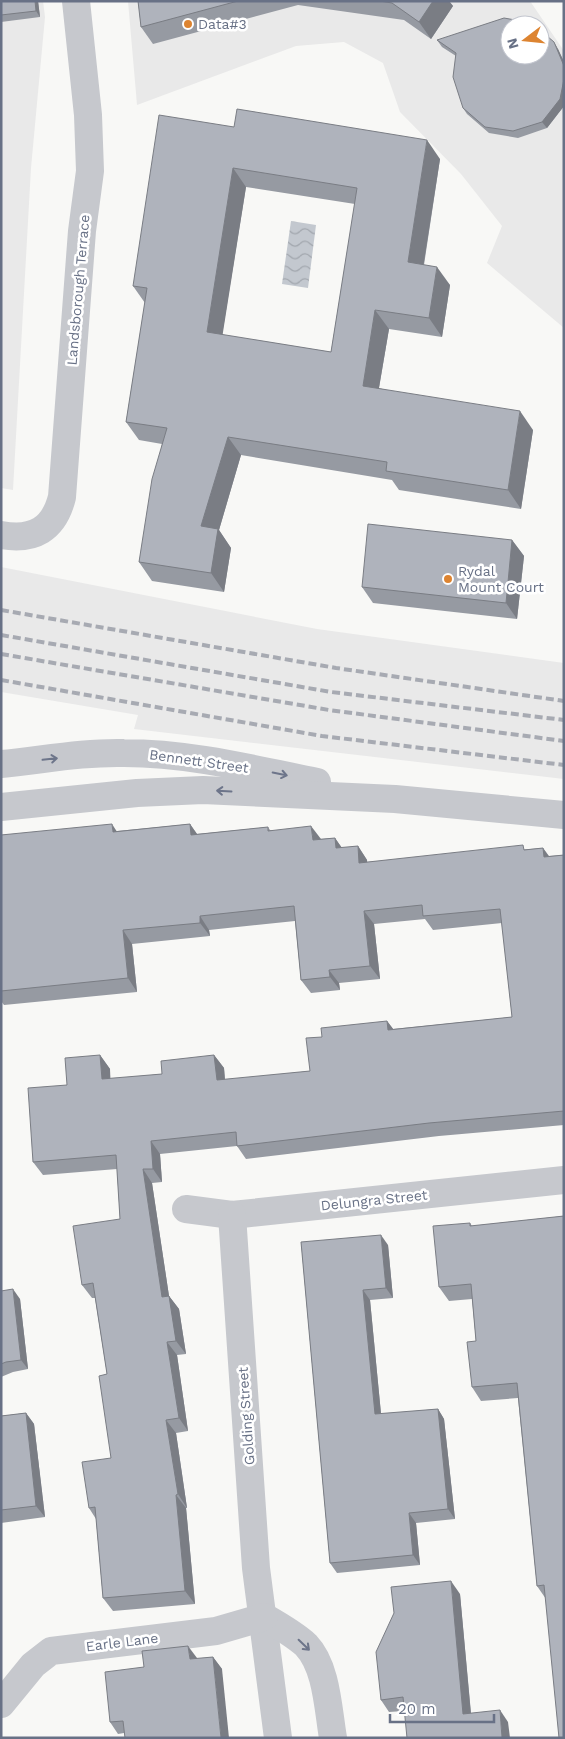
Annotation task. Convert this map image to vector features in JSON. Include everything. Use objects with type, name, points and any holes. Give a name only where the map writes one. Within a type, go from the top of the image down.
[{"type":"street","name":"Landsborough Terrace","points":[[1,535],[23,536],[37,533],[50,524],[58,512],[62,497],[82,231],[90,171],[88,115],[76,1]]},
{"type":"street","name":"Bennett Street","points":[[1,764],[124,752],[182,757],[225,763],[395,799]]},
{"type":"street","name":"Bennett Street","points":[[1,807],[181,790],[395,799],[564,815]]},
{"type":"street","name":"Delungra Street","points":[[186,1209],[232,1215],[564,1180]]},
{"type":"street","name":"Golding Street","points":[[232,1215],[255,1550],[278,1738]]},
{"type":"street","name":"Earle Lane","points":[[1,1704],[33,1665],[51,1652],[216,1631],[264,1617]]},
{"type":"street","points":[[264,1617],[304,1644],[314,1658],[326,1695],[333,1738]]},
{"type":"shaded area","points":[[1,1],[43,1],[45,17],[31,168],[13,490],[1,488]]},
{"type":"shaded area","points":[[128,1],[530,1],[540,15],[500,15],[500,65],[550,65],[550,30],[564,51],[564,328],[487,263],[502,226],[461,174],[400,112],[383,63],[344,42],[296,46],[137,105]]},
{"type":"shaded area","points":[[1,567],[317,629],[564,663],[564,779],[134,729],[138,715],[1,692]]},
{"type":"water","points":[[291,221],[316,225],[308,288],[282,284]]},
{"type":"building","points":[[1,1],[35,1],[36,11],[1,15]]},
{"type":"building","points":[[138,1],[238,1],[141,27]]},
{"type":"building","points":[[380,1],[433,1],[419,22],[392,3]]},
{"type":"building","points":[[500,19],[500,65],[550,65],[550,39],[554,42],[564,66],[564,79],[560,99],[542,122],[513,131],[485,127],[463,108],[453,77],[456,53],[437,40]]},
{"type":"building","points":[[237,109],[427,140],[408,262],[437,267],[429,318],[375,310],[363,386],[520,411],[508,490],[386,471],[387,462],[228,437],[201,526],[218,529],[211,573],[139,562],[152,479],[167,428],[126,422],[147,288],[133,286],[159,115],[234,127]],"holes":[[[233,168],[357,188],[331,352],[207,332]]]},
{"type":"building","name":"Rydal Mount Court","points":[[368,524],[512,540],[506,603],[362,587]]},
{"type":"building","points":[[112,824],[113,832],[190,824],[191,835],[268,827],[268,831],[311,826],[313,840],[335,838],[336,848],[358,846],[359,863],[523,845],[524,850],[543,848],[544,857],[564,855],[564,1111],[429,1123],[237,1146],[236,1132],[151,1141],[153,1169],[143,1169],[162,1297],[169,1296],[176,1341],[167,1342],[179,1418],[166,1420],[178,1494],[176,1495],[185,1591],[103,1598],[95,1507],[89,1508],[82,1462],[111,1458],[99,1376],[107,1374],[93,1283],[82,1285],[73,1226],[120,1219],[116,1155],[33,1162],[28,1088],[67,1085],[65,1058],[100,1055],[102,1079],[162,1074],[161,1061],[214,1055],[217,1080],[310,1071],[306,1038],[322,1037],[321,1028],[387,1021],[388,1030],[512,1017],[500,909],[423,916],[422,905],[364,911],[370,966],[329,970],[330,977],[301,980],[294,906],[200,916],[200,923],[123,930],[128,978],[1,991],[1,835]]},
{"type":"building","points":[[564,1216],[564,1738],[559,1738],[544,1585],[537,1586],[517,1383],[472,1387],[467,1342],[476,1341],[471,1284],[439,1287],[433,1226],[470,1223],[470,1226]]},
{"type":"building","points":[[381,1235],[386,1288],[363,1290],[375,1414],[438,1409],[448,1509],[409,1513],[413,1555],[330,1563],[301,1242]]},
{"type":"building","points":[[13,1289],[21,1360],[1,1364],[1,1291]]},
{"type":"building","points":[[26,1413],[36,1506],[1,1510],[1,1416]]},
{"type":"building","points":[[451,1581],[463,1714],[500,1710],[502,1738],[407,1738],[403,1697],[381,1700],[376,1652],[394,1613],[391,1587]]},
{"type":"building","points":[[188,1646],[190,1659],[213,1657],[221,1738],[125,1738],[123,1721],[110,1722],[105,1672],[144,1667],[142,1651]]},
{"type":"railway","points":[[1,610],[336,668],[564,701]]},
{"type":"railway","points":[[1,635],[331,692],[564,720]]},
{"type":"railway","points":[[1,654],[329,710],[564,741]]},
{"type":"railway","points":[[1,680],[322,736],[564,765]]},
{"type":"place","name":"Data#3","points":[[188,24]]},
{"type":"place","name":"Rydal Mount Court","points":[[448,579]]}]
